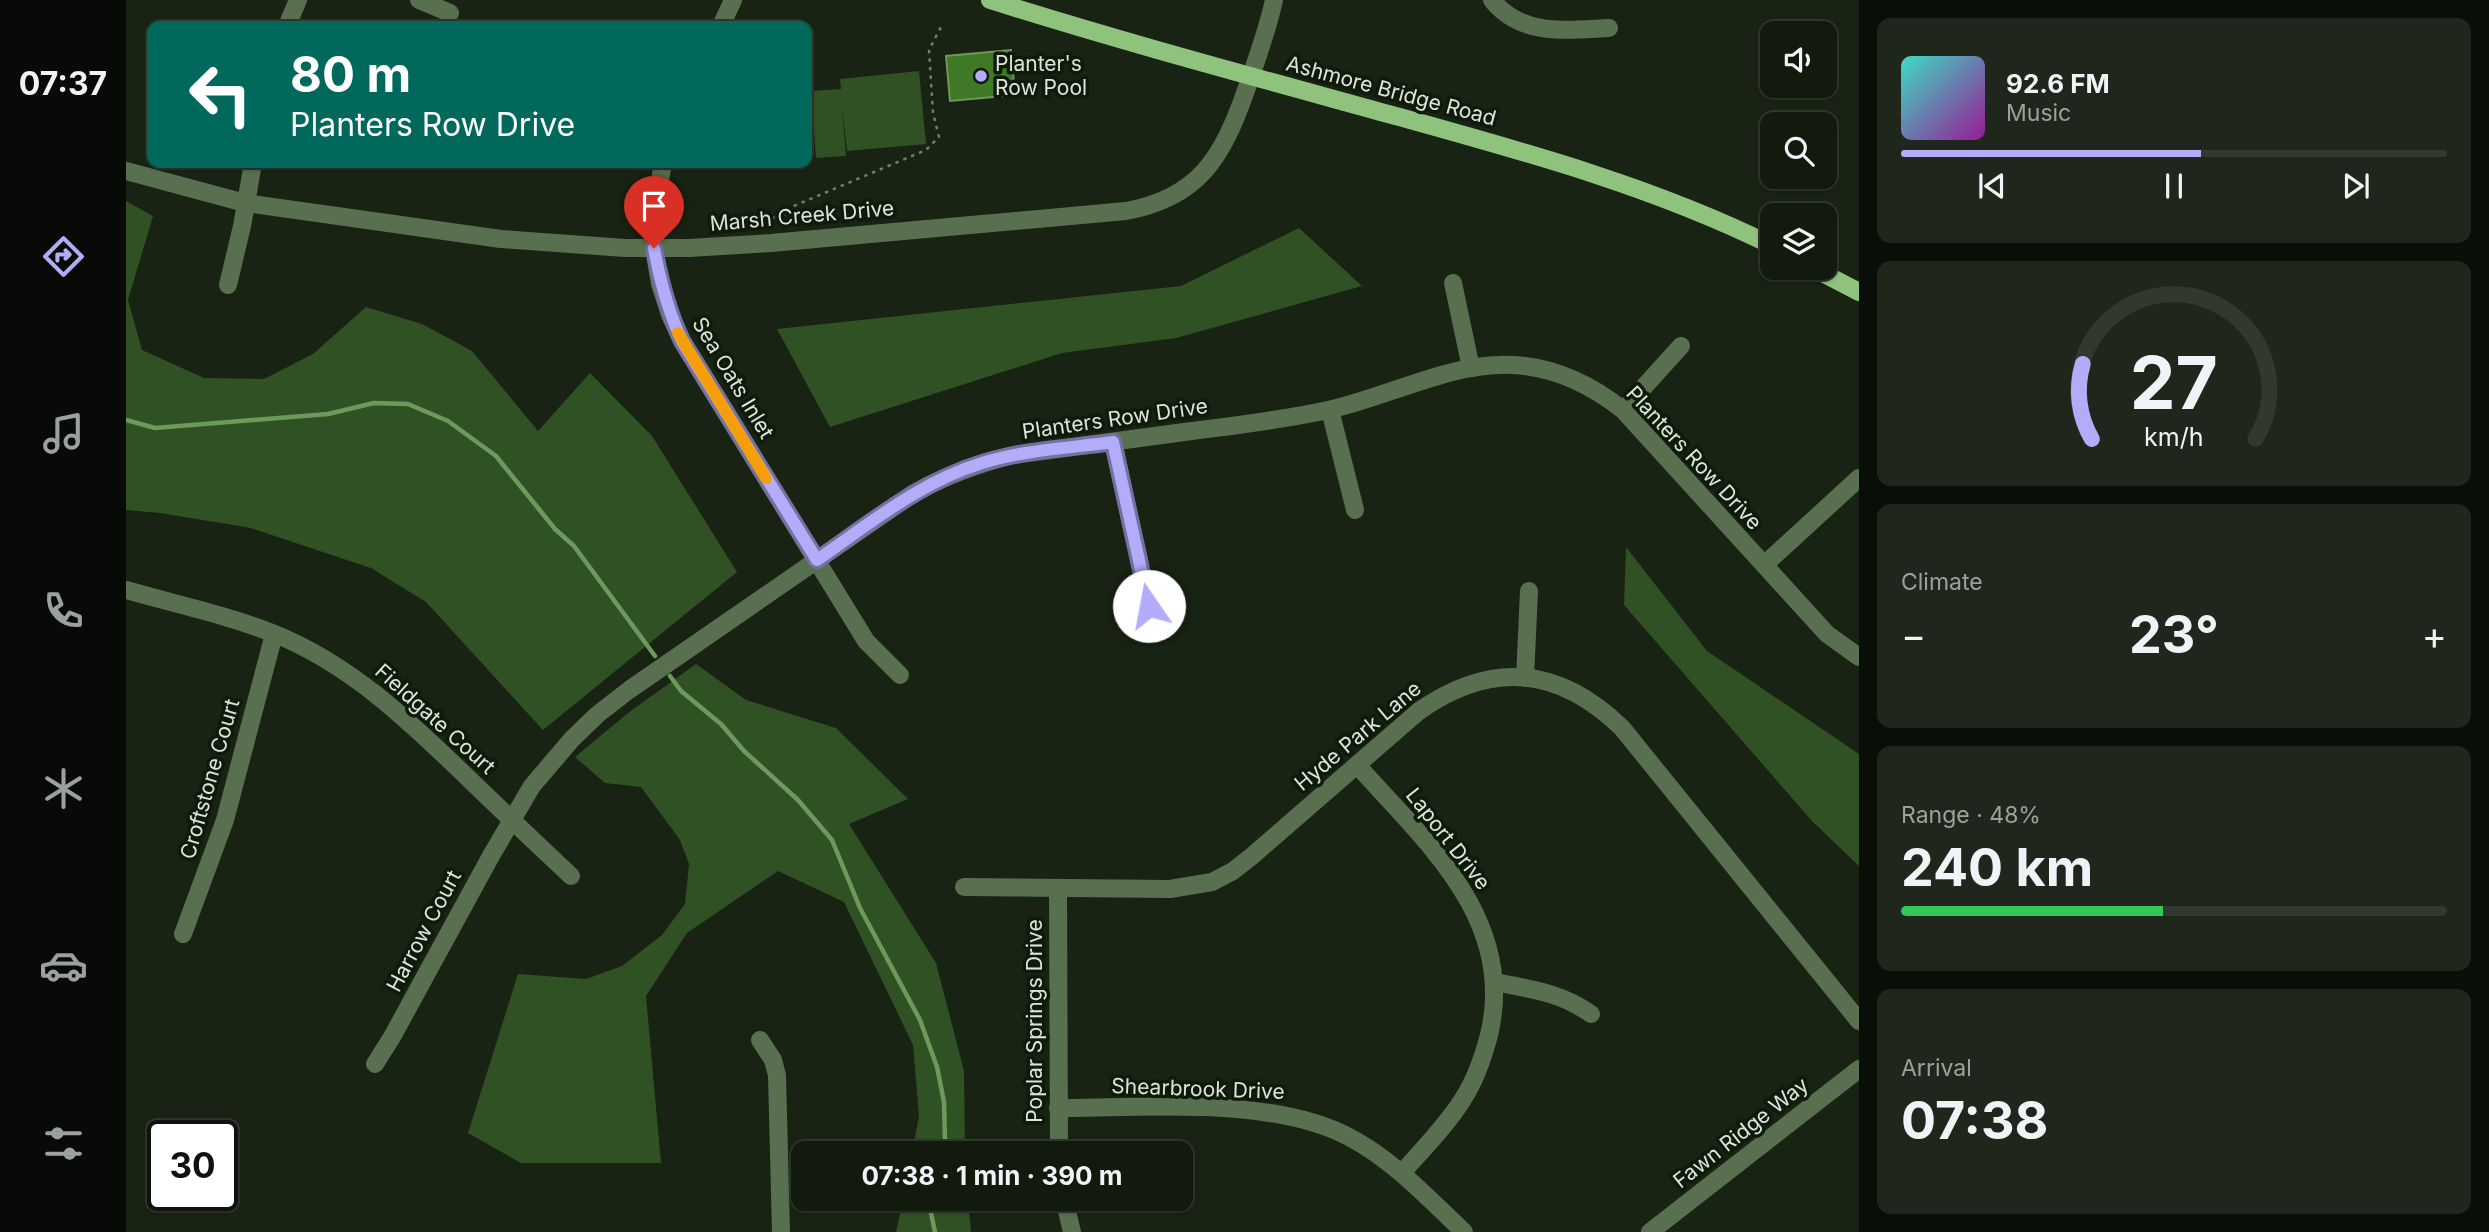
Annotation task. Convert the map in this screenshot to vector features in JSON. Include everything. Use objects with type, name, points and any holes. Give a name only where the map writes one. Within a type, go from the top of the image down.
[{"type":"main road","name":"Ashmore Bridge Road","points":[[990,0],[1093,32],[1505,146],[1596,174],[1670,200],[1760,240]]},
{"type":"main road","points":[[1836,280],[1859,292]]},
{"type":"street","points":[[289,21],[298,0]]},
{"type":"street","points":[[419,0],[450,13]]},
{"type":"street","points":[[723,21],[733,0]]},
{"type":"street","name":"Marsh Creek Drive","points":[[126,171],[246,203],[501,239],[588,246],[654,248],[771,243],[1126,211],[1149,207],[1181,192],[1210,166],[1231,131],[1266,34],[1274,0]]},
{"type":"street","points":[[1492,0],[1506,15],[1535,28],[1551,31],[1609,28]]},
{"type":"street","points":[[228,285],[252,168]]},
{"type":"street","name":"Sea Oats Inlet","points":[[662,168],[654,215],[654,248],[660,284],[682,341],[866,641],[900,675]]},
{"type":"street","points":[[1452,283],[1471,368]]},
{"type":"street","points":[[1623,410],[1681,346]]},
{"type":"street","name":"Planters Row Drive","points":[[512,820],[532,786],[598,714],[914,493],[955,472],[1013,455],[1272,421],[1330,410],[1471,368],[1512,365],[1555,372],[1600,392],[1623,410],[1827,634],[1859,657]]},
{"type":"street","points":[[1330,410],[1355,510]]},
{"type":"street","points":[[1113,442],[1149,606]]},
{"type":"street","points":[[1763,565],[1859,478]]},
{"type":"street","name":"Fieldgate Court","points":[[126,590],[274,634],[322,657],[376,693],[424,735],[571,876]]},
{"type":"street","points":[[1525,678],[1529,591]]},
{"type":"street","name":"Croftstone Court","points":[[183,934],[225,820],[274,634]]},
{"type":"street","name":"Hyde Park Lane","points":[[964,887],[1170,890],[1212,882],[1233,871],[1252,856],[1419,711],[1440,696],[1463,685],[1488,678],[1525,678],[1561,686],[1584,697],[1622,728],[1859,1021]]},
{"type":"street","name":"Laport Drive","points":[[1357,765],[1461,887],[1477,915],[1488,946],[1494,982],[1491,1025],[1478,1072],[1461,1102],[1402,1173]]},
{"type":"street","name":"Harrow Court","points":[[375,1064],[512,820]]},
{"type":"street","name":"Poplar Springs Drive","points":[[1058,888],[1059,1141]]},
{"type":"street","points":[[1494,982],[1554,994],[1573,1001],[1591,1014]]},
{"type":"street","points":[[760,1040],[773,1060],[777,1075],[780,1232]]},
{"type":"street","name":"Fawn Ridge Way","points":[[1650,1232],[1859,1069]]},
{"type":"street","name":"Shearbrook Drive","points":[[1058,1108],[1241,1110],[1284,1114],[1318,1123],[1349,1137],[1402,1173],[1464,1232]]},
{"type":"street","points":[[1067,1211],[1072,1232]]},
{"type":"path","points":[[784,212],[926,150],[939,137],[933,113],[929,50],[942,25]]},
{"type":"shaded area","name":"Planter's Row Pool","points":[[1011,50],[1015,95],[950,101],[946,56]]},
{"type":"shaded area","points":[[919,71],[926,144],[847,151],[842,107],[846,156],[816,158],[812,91],[841,89],[840,79]]},
{"type":"shaded area","points":[[126,201],[153,216],[128,300],[142,350],[204,378],[264,379],[313,354],[366,307],[422,324],[472,351],[538,431],[590,373],[652,436],[737,572],[543,730],[426,602],[371,568],[251,528],[126,510]]},
{"type":"shaded area","points":[[1299,228],[1362,286],[1176,338],[1062,353],[830,427],[777,329],[1181,286]]},
{"type":"shaded area","points":[[1626,547],[1707,651],[1859,754],[1859,866],[1812,821],[1624,605]]},
{"type":"shaded area","points":[[696,664],[746,700],[836,728],[908,799],[849,824],[936,963],[964,1071],[965,1141],[914,1141],[919,1116],[913,1045],[844,902],[778,871],[687,933],[646,996],[661,1163],[521,1163],[468,1133],[518,974],[586,979],[622,966],[662,935],[685,904],[689,864],[680,840],[641,787],[605,783],[575,757],[628,713]]},
{"type":"shaded area","points":[[900,1211],[969,1211],[971,1232],[896,1232]]},
{"type":"waterway","points":[[126,420],[155,428],[328,414],[374,403],[408,404],[448,421],[496,456],[555,529],[574,546],[655,656]]},
{"type":"waterway","points":[[670,676],[681,691],[721,724],[744,751],[798,800],[832,840],[860,908],[920,1020],[937,1067],[944,1102],[945,1141]]},
{"type":"waterway","points":[[931,1211],[935,1232]]},
{"type":"slow traffic","points":[[678,333],[766,478]]},
{"type":"place","name":"Planter's Row Pool","points":[[981,76]]},
{"type":"route","points":[[654,248],[660,284],[682,341],[817,560],[914,493],[955,472],[1013,455],[1113,442],[1149,606]]}]
